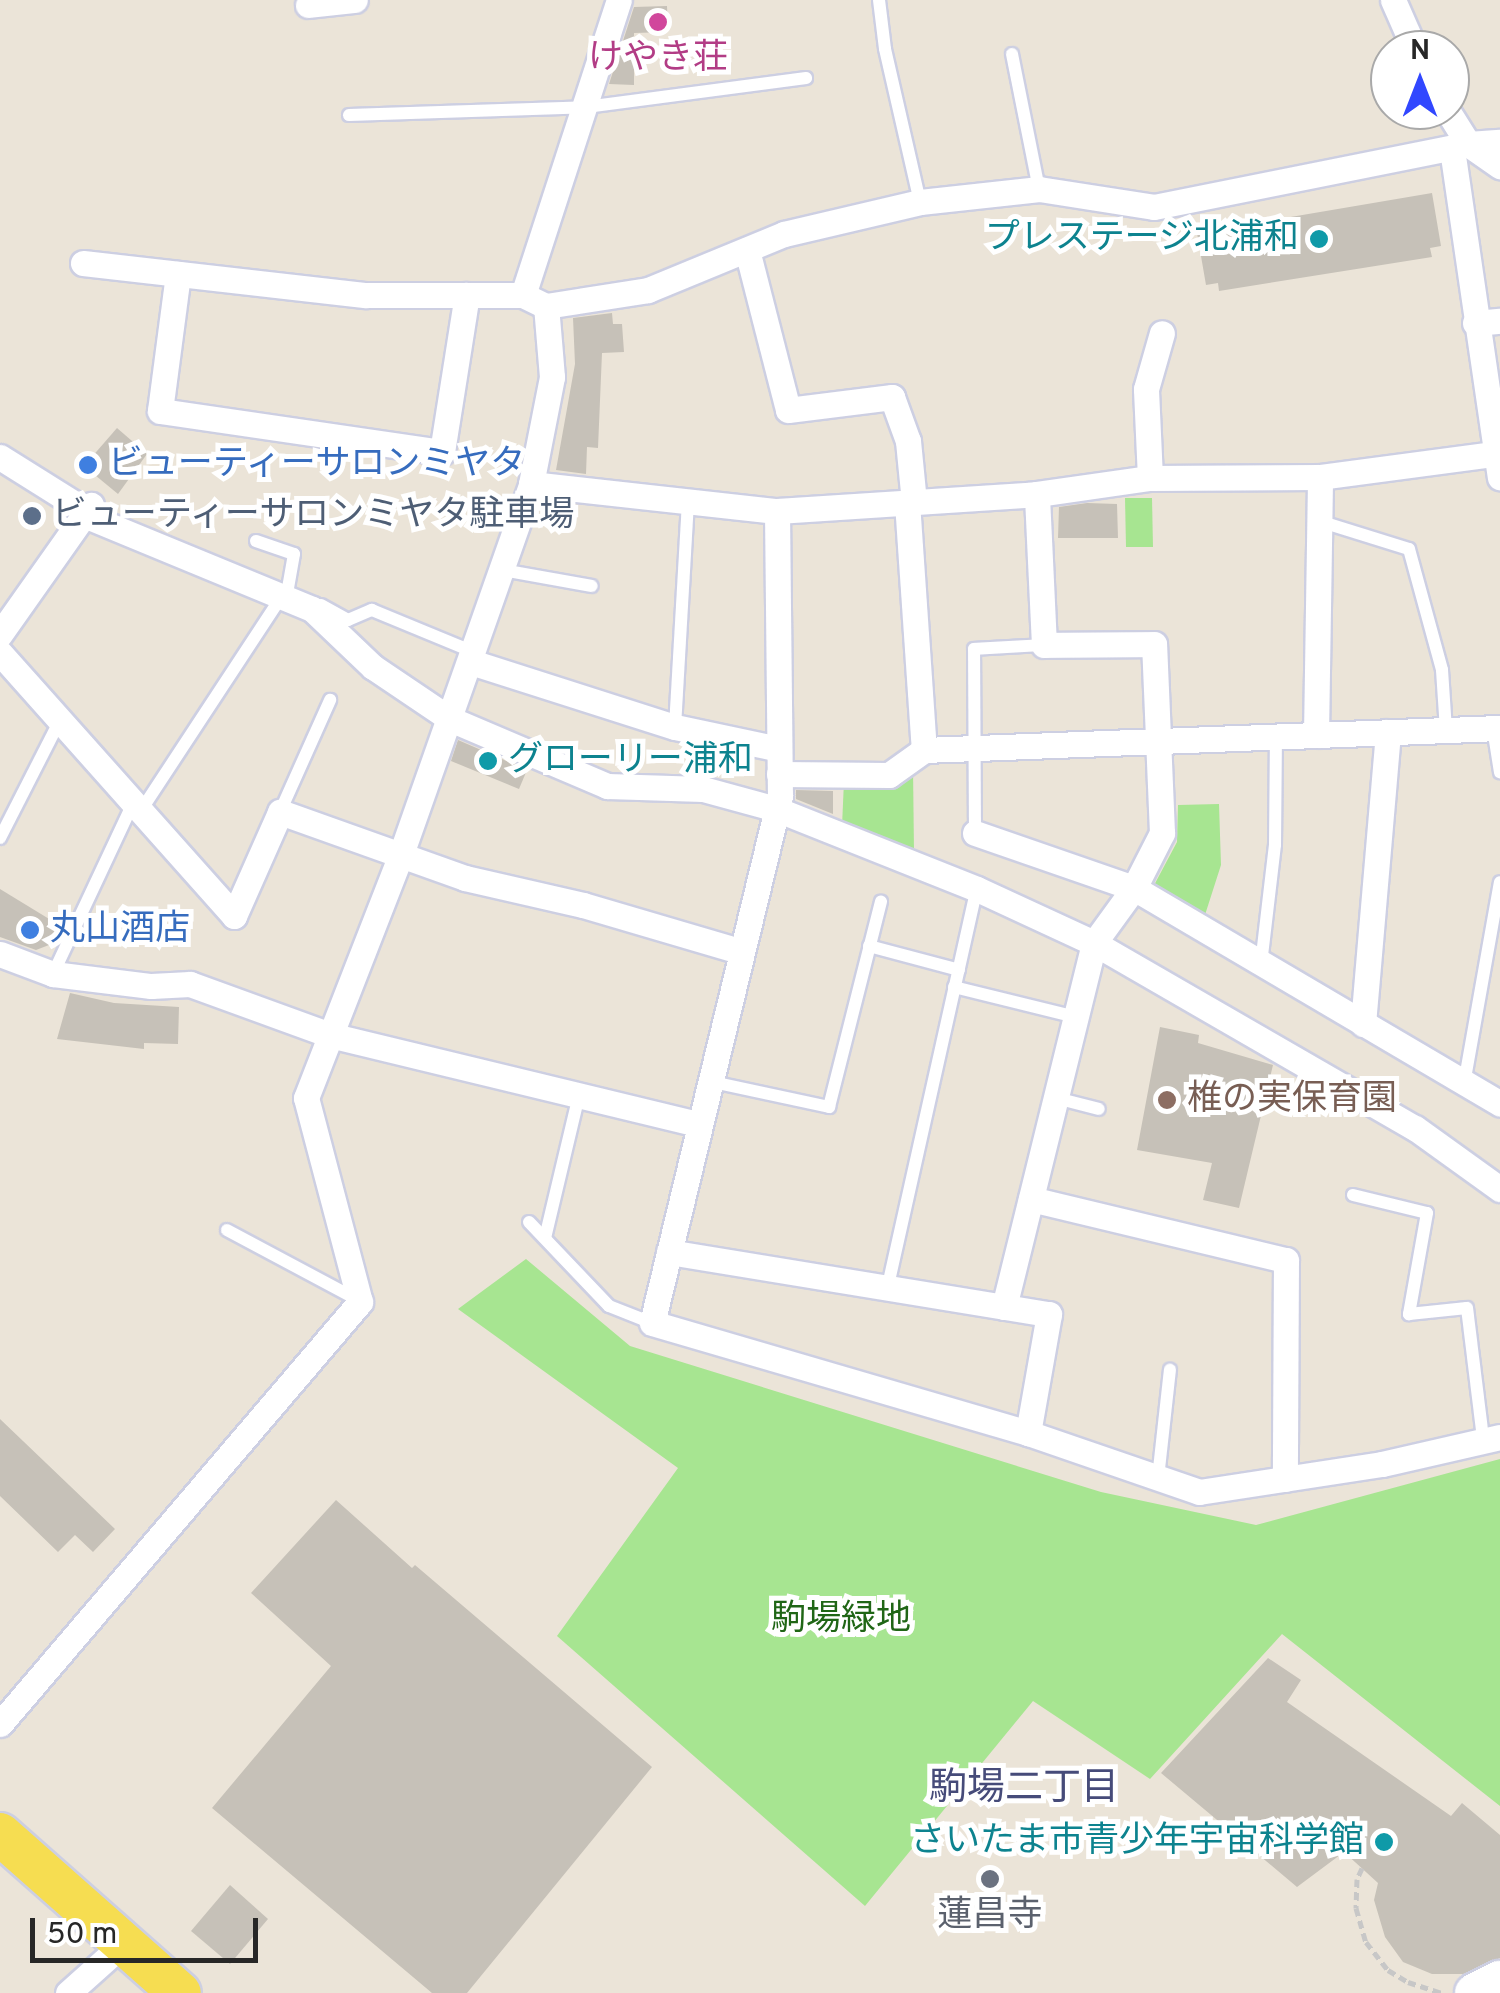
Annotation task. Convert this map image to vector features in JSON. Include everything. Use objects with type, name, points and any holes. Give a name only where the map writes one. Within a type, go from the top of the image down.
[{"type":"main road","points":[[0,1834],[104,1968],[180,1993]]},
{"type":"street","points":[[308,5],[356,0]]},
{"type":"street","points":[[0,1724],[360,1302],[306,1098],[473,657],[531,484],[552,377],[534,301],[619,0]]},
{"type":"street","points":[[1393,0],[1406,30]]},
{"type":"street","points":[[531,484],[777,511],[1037,494],[1150,478],[1320,477],[1498,461],[1488,322],[1454,130]]},
{"type":"street","points":[[83,263],[366,295],[534,301],[648,290],[784,234],[920,202],[1039,189],[1154,208],[1460,146],[1500,142]]},
{"type":"street","points":[[1460,146],[1500,166]]},
{"type":"street","points":[[747,250],[788,410],[892,397],[908,441],[924,750]]},
{"type":"street","points":[[178,274],[160,411],[442,452],[467,296]]},
{"type":"street","points":[[1150,478],[1146,389],[1162,332]]},
{"type":"street","points":[[0,457],[87,510],[284,593],[312,609],[373,667],[450,719],[607,786],[703,789],[776,809],[977,889],[1094,944],[1415,1128],[1500,1190]]},
{"type":"street","points":[[1316,735],[1320,477]]},
{"type":"street","points":[[1004,1307],[1094,944],[1134,888],[1162,834],[1154,644],[1044,645],[1037,494]]},
{"type":"street","points":[[0,634],[87,510]]},
{"type":"street","points":[[777,511],[776,809],[738,952],[652,1323],[1028,1433],[1200,1492],[1382,1464],[1492,1438]]},
{"type":"street","points":[[0,654],[234,916],[280,812],[400,856],[738,952]]},
{"type":"street","points":[[473,657],[779,761],[890,775],[924,750],[1496,728]]},
{"type":"street","points":[[1362,1024],[1388,732]]},
{"type":"street","points":[[975,834],[1134,888],[1500,1104]]},
{"type":"street","points":[[0,954],[53,974],[151,986],[190,984],[330,1036],[698,1124]]},
{"type":"street","points":[[1031,1199],[1286,1260],[1285,1479]]},
{"type":"street","points":[[669,1252],[1049,1314],[1028,1433]]},
{"type":"street","points":[[68,1993],[104,1968]]},
{"type":"street","points":[[1474,1993],[1500,1980]]},
{"type":"lane","points":[[879,0],[885,49],[920,202]]},
{"type":"lane","points":[[1012,54],[1039,189]]},
{"type":"lane","points":[[349,115],[586,107],[806,78]]},
{"type":"lane","points":[[0,446],[87,510]]},
{"type":"lane","points":[[675,728],[688,501]]},
{"type":"lane","points":[[1319,521],[1409,548],[1442,670],[1446,730]]},
{"type":"lane","points":[[53,974],[136,808],[284,593],[294,554],[256,541]]},
{"type":"lane","points":[[502,570],[592,586]]},
{"type":"lane","points":[[284,593],[348,620],[372,610],[473,657]]},
{"type":"lane","points":[[975,834],[974,649],[1044,645]]},
{"type":"lane","points":[[280,812],[330,700]]},
{"type":"lane","points":[[0,838],[61,720]]},
{"type":"lane","points":[[1496,728],[1500,772]]},
{"type":"lane","points":[[1261,964],[1276,845],[1276,736]]},
{"type":"lane","points":[[1464,1084],[1500,882]]},
{"type":"lane","points":[[886,1290],[977,889]]},
{"type":"lane","points":[[708,1081],[828,1107],[881,901]]},
{"type":"lane","points":[[870,946],[958,970]]},
{"type":"lane","points":[[954,987],[1076,1017]]},
{"type":"lane","points":[[545,1238],[579,1095]]},
{"type":"lane","points":[[1056,1098],[1099,1109]]},
{"type":"lane","points":[[1353,1195],[1427,1213],[1409,1314],[1467,1308],[1492,1438]]},
{"type":"lane","points":[[529,1222],[609,1306],[652,1323]]},
{"type":"lane","points":[[228,1230],[360,1302]]},
{"type":"lane","points":[[1158,1478],[1170,1370]]},
{"type":"path","points":[[1362,1868],[1356,1890],[1366,1942],[1388,1970],[1408,1982],[1442,1993]]},
{"type":"green space","points":[[1125,498],[1152,498],[1153,547],[1126,547]]},
{"type":"green space","points":[[913,768],[914,852],[842,826],[844,781]]},
{"type":"green space","points":[[1219,804],[1221,865],[1204,918],[1152,889],[1177,842],[1178,805]]},
{"type":"green space","name":"駒場緑地","points":[[526,1259],[630,1346],[1101,1492],[1256,1525],[1500,1459],[1500,1806],[1282,1634],[1150,1779],[1033,1701],[865,1906],[557,1636],[678,1468],[458,1309]]},
{"type":"building","points":[[667,6],[668,32],[634,33],[634,85],[609,84],[634,7]]},
{"type":"building","name":"プレステージ北浦和","points":[[1432,193],[1441,246],[1430,248],[1432,257],[1219,291],[1218,283],[1206,285],[1197,233]]},
{"type":"building","points":[[612,313],[613,324],[622,324],[624,352],[602,353],[598,448],[587,447],[586,474],[556,470],[575,364],[573,318]]},
{"type":"building","points":[[117,428],[147,454],[118,494],[84,466]]},
{"type":"building","points":[[1117,504],[1118,538],[1058,538],[1059,507]]},
{"type":"building","name":"グローリー浦和","points":[[458,740],[527,770],[519,789],[451,761]]},
{"type":"building","points":[[796,790],[833,791],[833,814],[796,799]]},
{"type":"building","name":"丸山酒店","points":[[0,889],[59,925],[49,945],[36,950],[0,937]]},
{"type":"building","points":[[70,993],[114,1003],[179,1007],[178,1044],[144,1043],[144,1049],[57,1039]]},
{"type":"building","points":[[1160,1027],[1199,1035],[1198,1043],[1273,1065],[1239,1208],[1203,1200],[1212,1163],[1137,1150]]},
{"type":"building","points":[[0,1419],[115,1529],[93,1552],[75,1535],[58,1552],[0,1496]]},
{"type":"building","points":[[336,1500],[652,1767],[467,1993],[432,1993],[212,1808],[331,1666],[251,1593]]},
{"type":"building","points":[[1268,1658],[1301,1680],[1287,1702],[1451,1816],[1462,1803],[1500,1835],[1500,1958],[1463,1974],[1432,1974],[1403,1962],[1385,1937],[1374,1900],[1378,1883],[1344,1852],[1297,1887],[1161,1773]]},
{"type":"building","points":[[230,1885],[268,1919],[230,1964],[191,1931]]},
{"type":"place","name":"けやき荘","points":[[658,22]]},
{"type":"place","name":"プレステージ北浦和","points":[[1319,239]]},
{"type":"place","name":"ビューティーサロンミヤタ","points":[[88,465]]},
{"type":"place","name":"ビューティーサロンミヤタ駐車場","points":[[32,516]]},
{"type":"place","name":"グローリー浦和","points":[[488,761]]},
{"type":"place","name":"丸山酒店","points":[[30,930]]},
{"type":"place","name":"椎の実保育園","points":[[1167,1100]]},
{"type":"place","name":"さいたま市青少年宇宙科学館","points":[[1384,1842]]},
{"type":"place","name":"蓮昌寺","points":[[990,1879]]},
{"type":"district","name":"駒場二丁目","points":[[1024,1790]]}]
